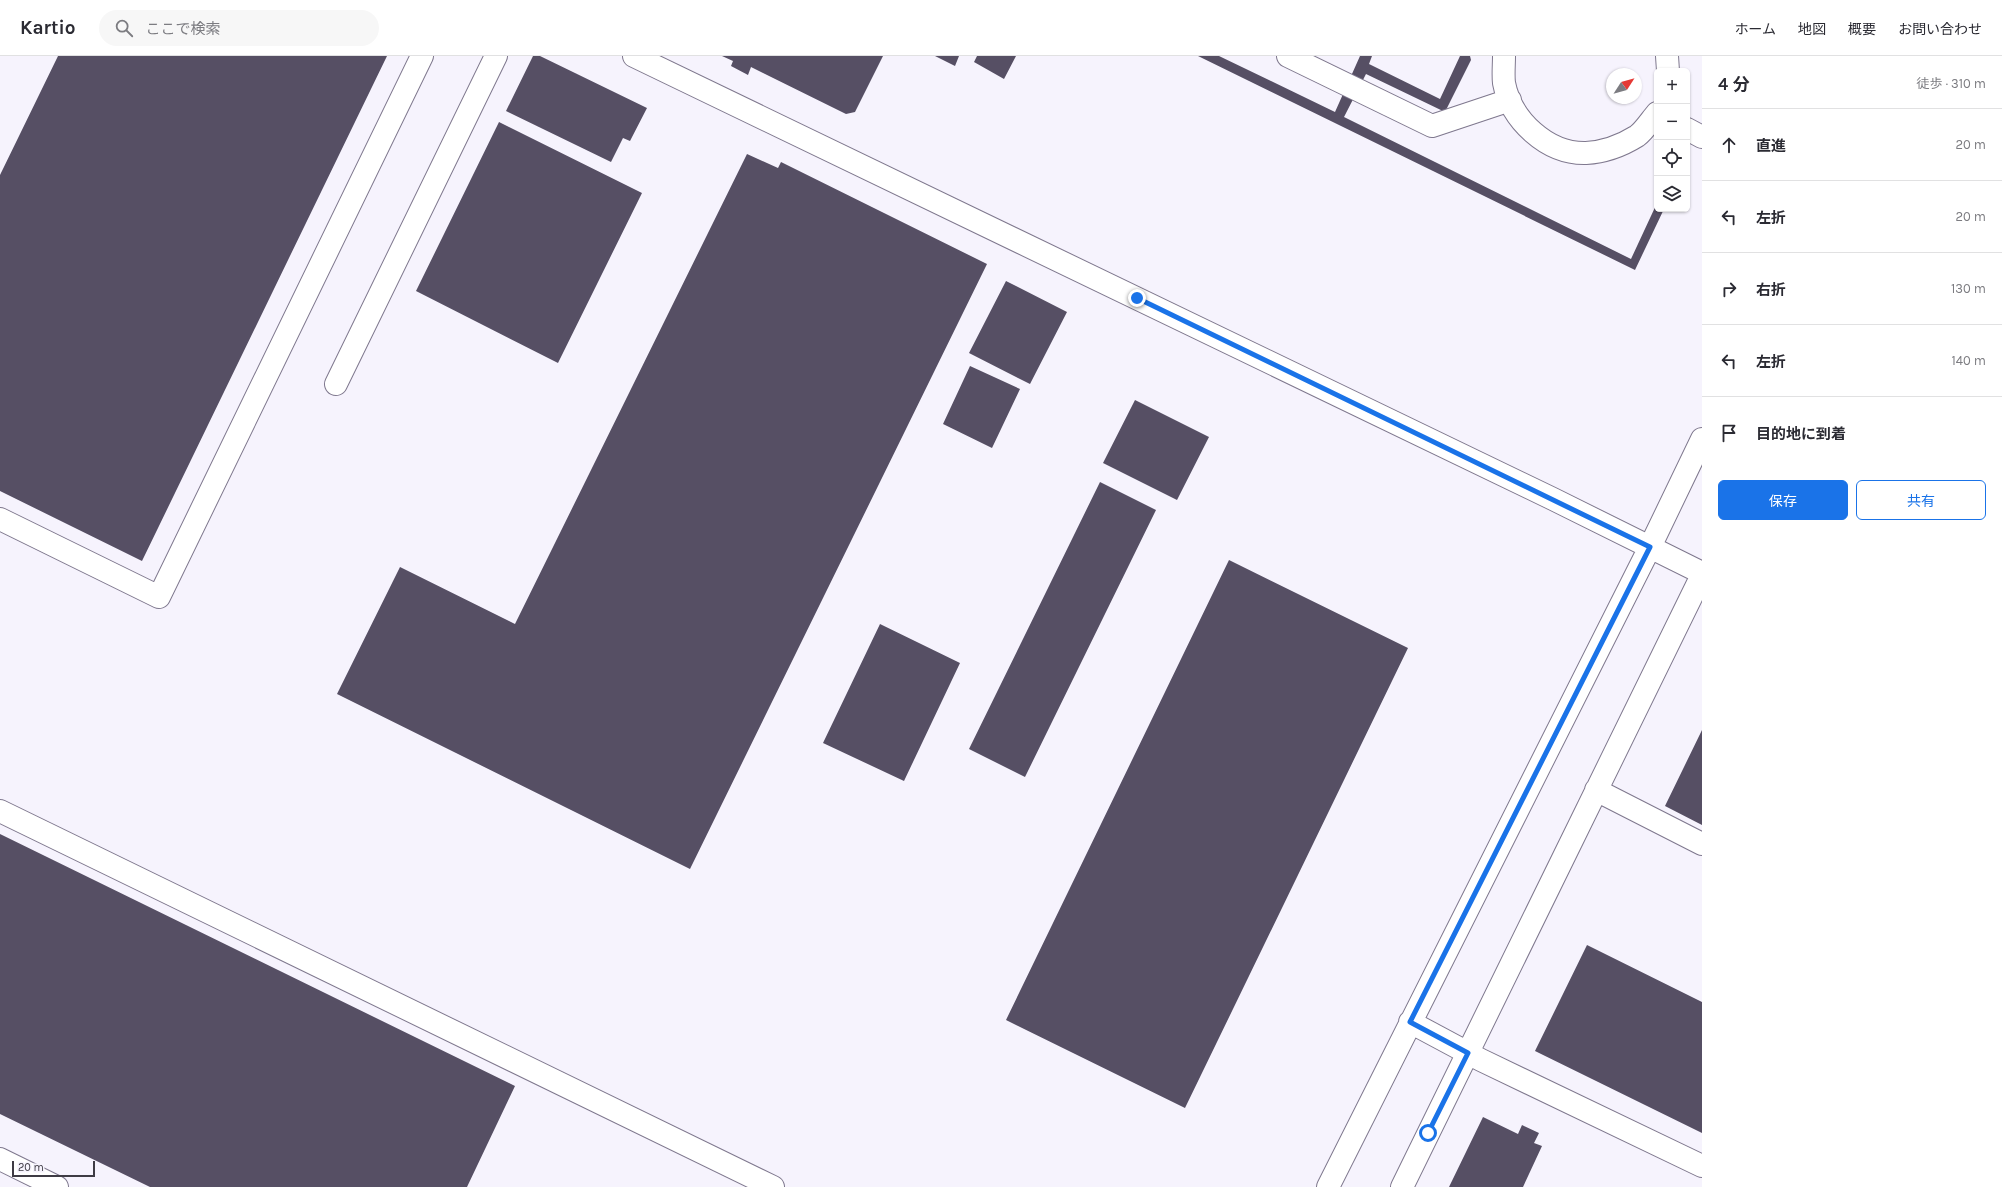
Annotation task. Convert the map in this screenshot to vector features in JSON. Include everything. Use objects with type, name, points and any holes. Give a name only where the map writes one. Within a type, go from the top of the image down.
[{"type":"street","points":[[0,519],[159,597],[422,56]]},
{"type":"street","points":[[336,384],[496,56]]},
{"type":"street","points":[[634,56],[1650,547],[1702,574],[1402,1187]]},
{"type":"street","points":[[1288,56],[1432,126],[1510,100]]},
{"type":"street","points":[[1504,56],[1504,83],[1514,110],[1532,133],[1556,148],[1585,153],[1613,149],[1638,135],[1654,116]]},
{"type":"street","points":[[1667,56],[1668,68]]},
{"type":"street","points":[[1690,131],[1702,137]]},
{"type":"street","points":[[1328,1187],[1650,547],[1702,439]]},
{"type":"street","points":[[1596,790],[1702,844]]},
{"type":"street","points":[[0,811],[773,1187]]},
{"type":"street","points":[[1410,1022],[1468,1053],[1702,1166]]},
{"type":"street","points":[[0,1159],[57,1187]]},
{"type":"building","points":[[58,56],[387,56],[142,561],[0,491],[0,175]]},
{"type":"building","points":[[533,56],[540,56],[647,108],[630,141],[623,138],[611,162],[506,111]]},
{"type":"building","points":[[722,56],[883,56],[855,112],[846,114],[751,67],[748,75],[731,66],[733,61]]},
{"type":"building","points":[[935,56],[959,56],[955,66]]},
{"type":"building","points":[[977,56],[1016,56],[1004,79],[974,62]]},
{"type":"building","points":[[1198,56],[1219,56],[1335,112],[1360,56],[1372,56],[1369,64],[1440,99],[1460,56],[1470,56],[1471,60],[1445,112],[1366,74],[1344,117],[1631,259],[1654,209],[1654,212],[1663,212],[1635,270]]},
{"type":"building","points":[[499,122],[642,193],[558,363],[416,291]]},
{"type":"building","points":[[747,154],[778,168],[781,162],[987,264],[690,869],[337,694],[400,567],[515,624]]},
{"type":"building","points":[[1006,281],[1067,312],[1030,384],[969,353]]},
{"type":"building","points":[[970,366],[1020,389],[992,448],[943,424]]},
{"type":"building","points":[[1135,400],[1209,437],[1177,500],[1103,463]]},
{"type":"building","points":[[1100,482],[1156,510],[1025,777],[969,749]]},
{"type":"building","points":[[1229,560],[1408,648],[1185,1108],[1006,1020]]},
{"type":"building","points":[[880,624],[960,663],[904,781],[823,743]]},
{"type":"building","points":[[1702,730],[1702,825],[1665,806]]},
{"type":"building","points":[[0,834],[515,1086],[467,1187],[150,1187],[0,1114]]},
{"type":"building","points":[[1587,945],[1702,1002],[1702,1133],[1535,1051]]},
{"type":"building","points":[[1483,1117],[1518,1134],[1522,1125],[1539,1133],[1534,1143],[1542,1146],[1523,1187],[1449,1187]]},
{"type":"route","points":[[1137,298],[1650,547],[1410,1022],[1468,1053],[1428,1133]]}]
